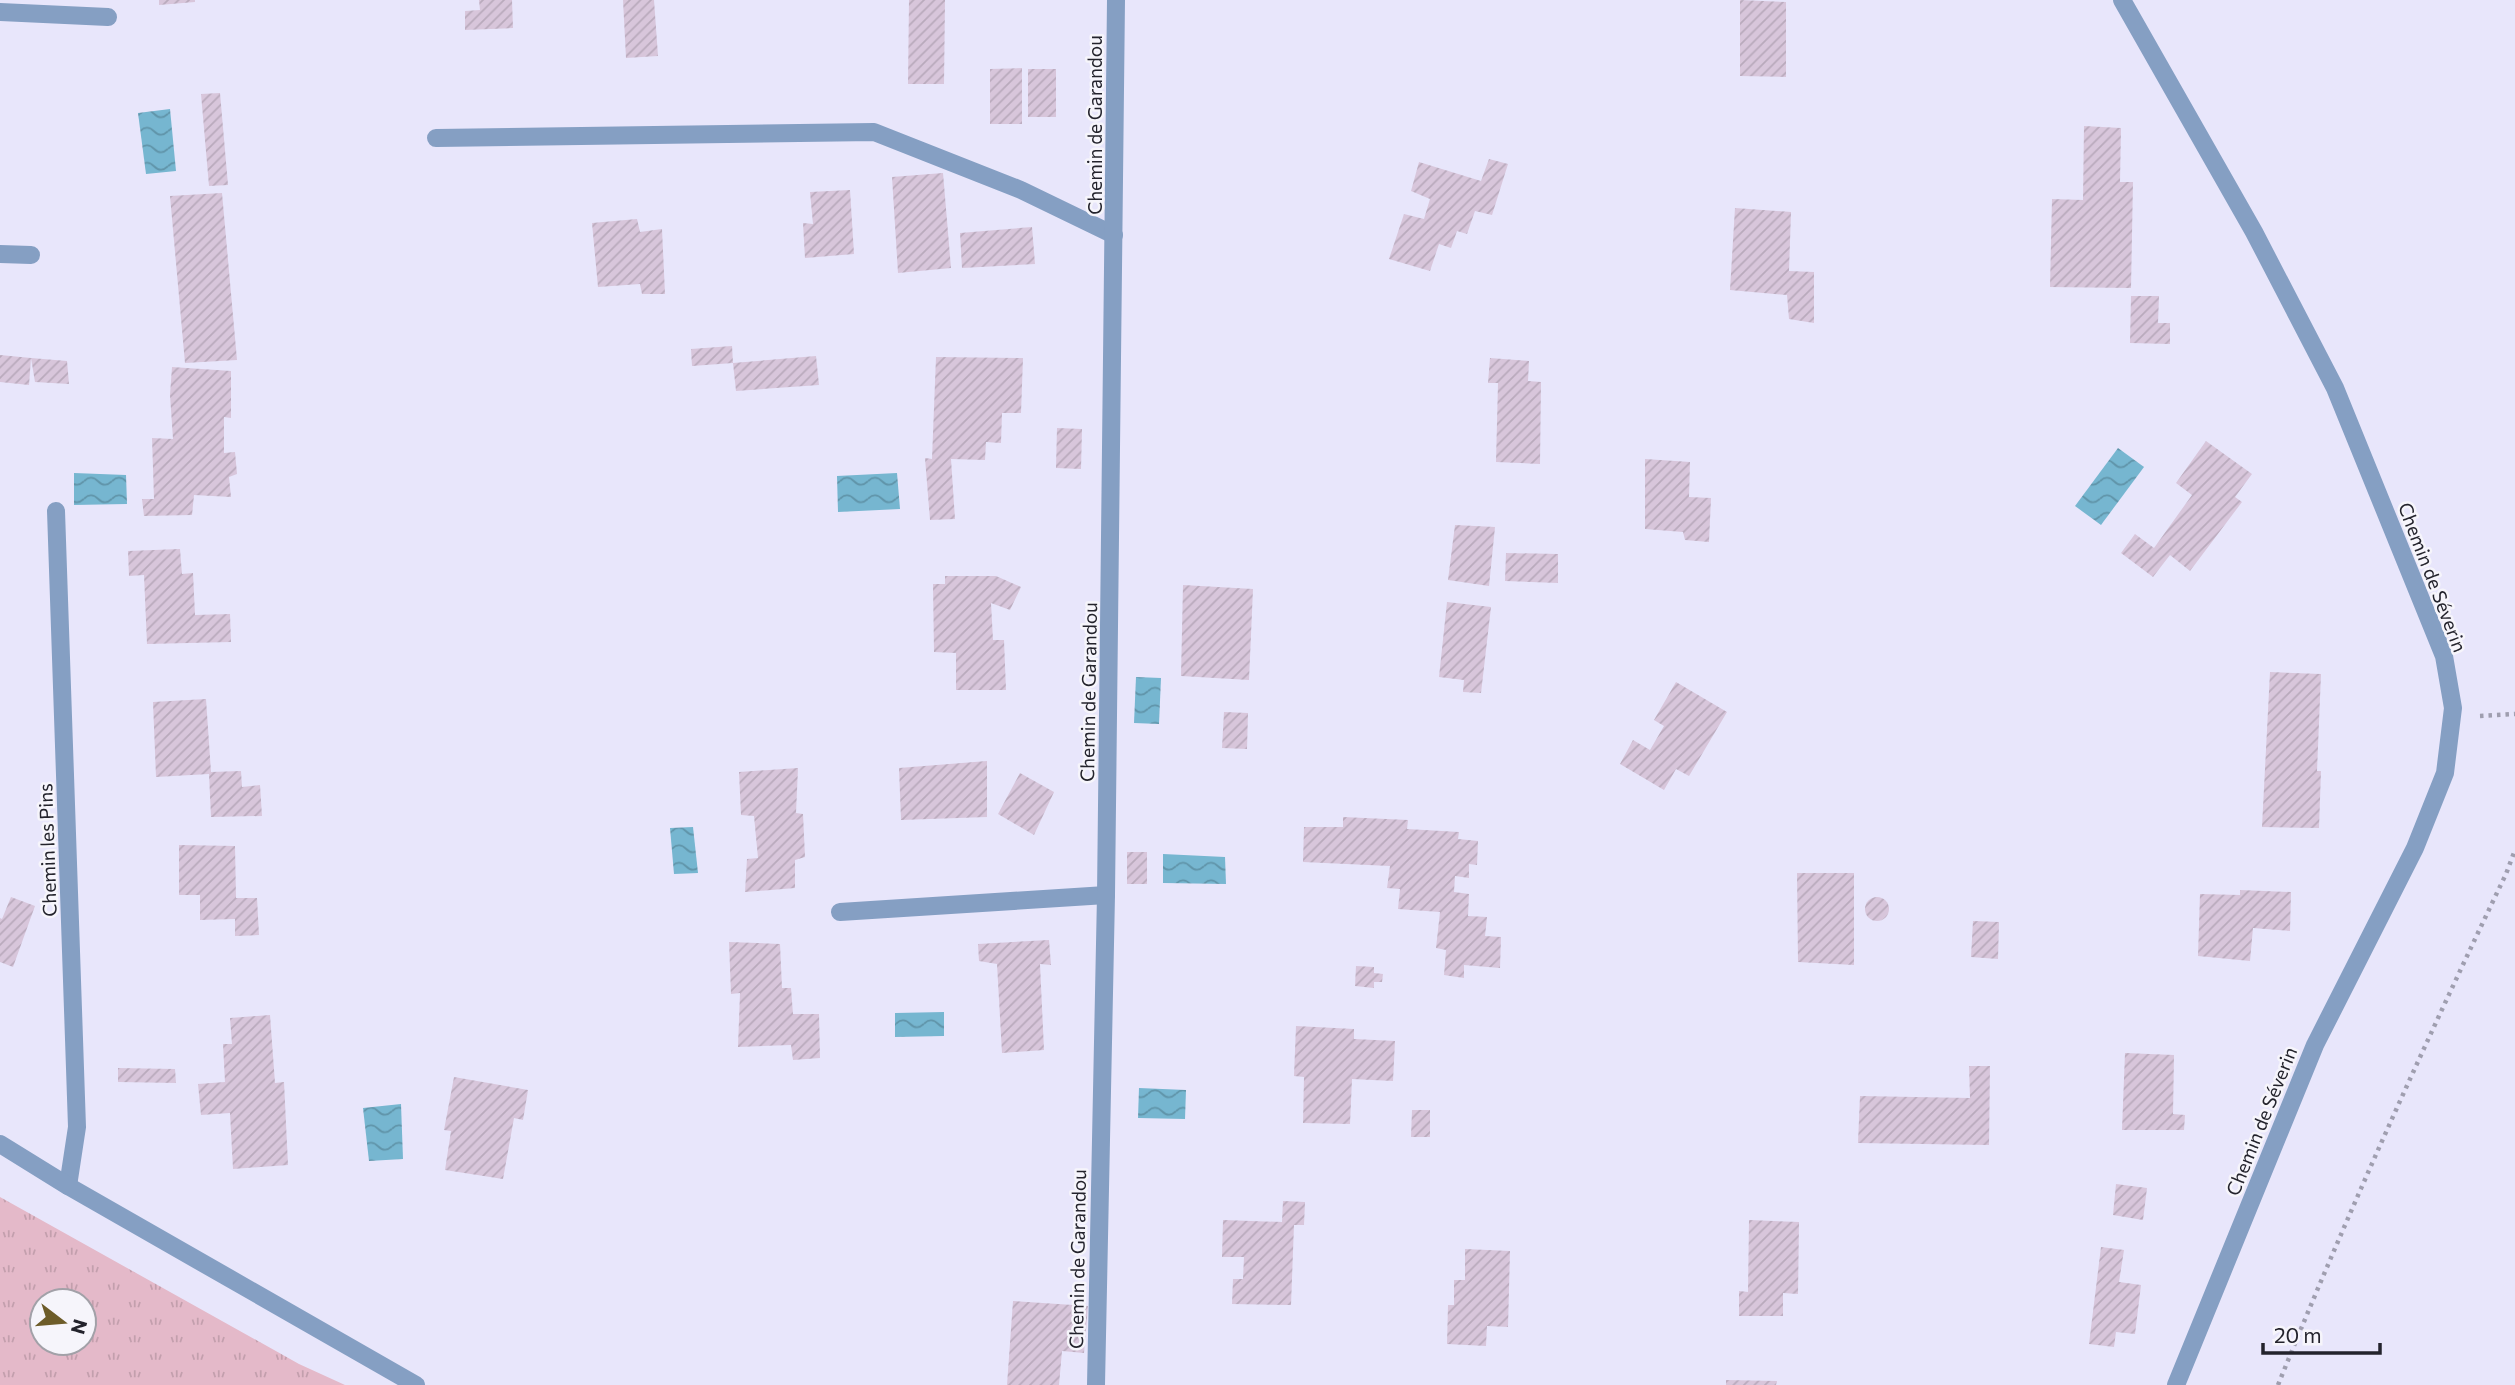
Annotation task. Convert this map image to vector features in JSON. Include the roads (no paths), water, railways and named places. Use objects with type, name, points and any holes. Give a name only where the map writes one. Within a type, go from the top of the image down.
[{"type":"street","name":"Chemin de Garandou","points":[[1096,1385],[1107,895],[1116,0]]},
{"type":"street","name":"Chemin de Séverin","points":[[2122,0],[2254,232],[2335,388],[2444,656],[2453,708],[2445,773],[2415,848],[2315,1045],[2176,1385]]},
{"type":"street","points":[[0,12],[108,17]]},
{"type":"street","points":[[436,138],[874,132],[1021,190],[1114,235]]},
{"type":"street","points":[[0,254],[31,255]]},
{"type":"street","name":"Chemin les Pins","points":[[56,511],[77,1128],[68,1186]]},
{"type":"street","points":[[840,912],[1107,895]]},
{"type":"street","points":[[0,1144],[68,1186],[415,1385]]},
{"type":"water","points":[[170,109],[176,171],[146,174],[138,113]]},
{"type":"water","points":[[2118,448],[2144,467],[2101,525],[2075,506]]},
{"type":"water","points":[[74,473],[126,475],[127,504],[74,505]]},
{"type":"water","points":[[897,473],[900,509],[838,512],[837,476]]},
{"type":"water","points":[[1136,677],[1161,678],[1159,724],[1134,723]]},
{"type":"water","points":[[693,827],[698,873],[674,874],[670,828]]},
{"type":"water","points":[[1163,854],[1225,857],[1226,884],[1163,883]]},
{"type":"water","points":[[944,1012],[944,1036],[895,1037],[895,1013]]},
{"type":"water","points":[[1139,1088],[1186,1090],[1185,1119],[1138,1118]]},
{"type":"water","points":[[401,1104],[403,1159],[369,1161],[363,1108]]}]
